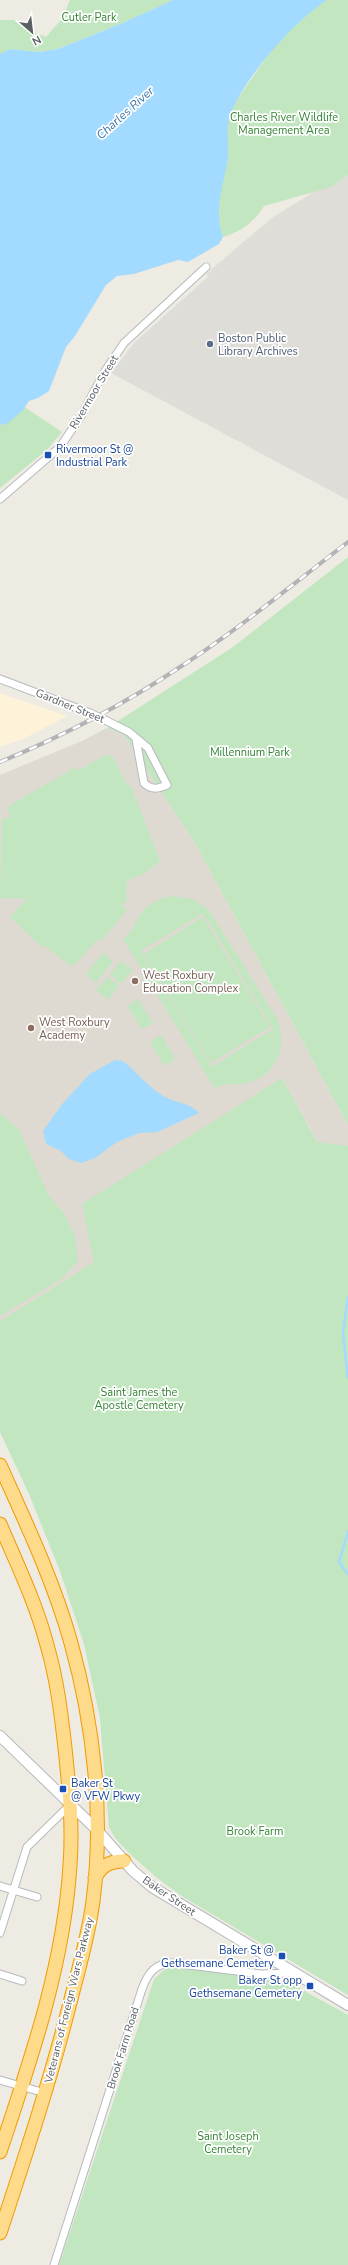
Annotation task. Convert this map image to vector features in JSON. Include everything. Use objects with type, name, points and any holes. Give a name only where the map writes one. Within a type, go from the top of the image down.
[{"type":"highway","name":"Veterans of Foreign Wars Parkway","points":[[0,1465],[50,1581],[73,1649],[89,1726],[93,1766],[96,1830],[95,1878],[91,1911],[83,1953],[45,2093],[0,2233]]},
{"type":"highway","name":"Veterans of Foreign Wars Parkway","points":[[0,1524],[34,1604],[52,1664],[62,1712],[70,1805],[71,1857],[64,1920],[48,1994],[22,2088],[0,2152]]},
{"type":"highway","points":[[95,1878],[104,1866],[114,1861],[124,1861]]},
{"type":"street","name":"Rivermoor Street","points":[[0,499],[60,447],[81,416],[105,371],[124,343],[206,267]]},
{"type":"street","name":"Gardner Street","points":[[0,679],[90,713],[129,732],[148,748],[166,785],[155,789],[148,787],[144,783],[136,739]]},
{"type":"street","name":"Baker Street","points":[[0,1736],[96,1830],[124,1861],[146,1882],[165,1896],[348,2005]]},
{"type":"street","points":[[0,1933],[26,1847],[70,1805]]},
{"type":"street","points":[[0,1886],[37,1897]]},
{"type":"street","name":"Brook Farm Road","points":[[54,2265],[142,1989],[152,1970],[159,1965],[173,1963],[261,1974],[294,1973]]},
{"type":"street","points":[[0,1974],[22,1981]]},
{"type":"street","points":[[0,2080],[22,2088],[45,2093]]},
{"type":"shaded area","points":[[348,175],[348,500],[111,373],[134,343],[209,276],[206,274],[273,217],[317,190]]},
{"type":"shaded area","points":[[0,693],[67,716],[25,738],[0,747]]},
{"type":"shaded area","name":"West Roxbury Education Complex","points":[[107,728],[124,735],[195,843],[348,1125],[348,1193],[345,1192],[282,1078],[94,1262],[0,1321],[0,775],[82,741]]},
{"type":"green space","name":"Cutler Park","points":[[70,0],[173,0],[125,22],[58,49],[39,52],[10,49],[0,54],[0,20],[18,20],[29,31],[46,37],[62,19]]},
{"type":"green space","name":"Charles River Wildlife Management Area","points":[[306,0],[348,0],[348,175],[331,187],[264,206],[251,222],[230,235],[223,237],[221,234],[170,252],[218,127]]},
{"type":"green space","points":[[23,406],[62,432],[47,450],[0,488],[0,422]]},
{"type":"green space","name":"Millennium Park","points":[[348,557],[348,1125],[195,843],[124,735],[107,728],[233,647]]},
{"type":"green space","points":[[106,755],[113,757],[127,785],[131,786],[160,861],[145,873],[127,881],[126,903],[120,903],[127,910],[103,939],[96,941],[76,964],[69,965],[45,946],[41,946],[10,917],[27,899],[0,898],[2,818],[11,818],[7,807],[74,768],[79,770]]},
{"type":"green space","points":[[171,896],[192,899],[209,910],[277,1019],[281,1039],[277,1058],[273,1067],[266,1074],[257,1079],[242,1084],[227,1084],[215,1089],[123,939],[130,933],[140,914],[144,910],[156,901]],"holes":[[[202,914],[209,922],[273,1029],[212,1067],[141,951]]]},
{"type":"green space","points":[[203,917],[270,1027],[211,1063],[144,954]]},
{"type":"green space","points":[[103,953],[113,961],[96,983],[86,974]]},
{"type":"green space","points":[[121,961],[133,970],[121,984],[110,974]]},
{"type":"green space","points":[[108,977],[119,986],[108,1000],[96,990]]},
{"type":"green space","points":[[138,999],[153,1023],[142,1029],[127,1006]]},
{"type":"green space","points":[[161,1035],[175,1059],[164,1066],[150,1042]]},
{"type":"green space","name":"Saint James the Apostle Cemetery","points":[[282,1078],[317,1142],[348,1146],[348,1995],[180,1895],[156,1877],[129,1853],[115,1838],[109,1827],[100,1718],[84,1644],[60,1571],[29,1494],[0,1432],[0,1321],[94,1262],[82,1204]]},
{"type":"green space","points":[[0,1113],[19,1130],[49,1196],[64,1213],[75,1236],[78,1261],[61,1279],[0,1316]]},
{"type":"green space","name":"Saint Joseph Cemetery","points":[[175,1966],[228,1972],[288,1982],[348,2015],[348,2265],[59,2265],[154,1979],[165,1969]]},
{"type":"water","name":"Charles River","points":[[173,0],[327,0],[314,9],[285,36],[258,69],[236,102],[229,122],[228,159],[219,210],[220,228],[223,237],[219,244],[188,262],[178,260],[134,274],[117,276],[106,285],[75,336],[66,347],[49,391],[38,398],[29,401],[23,410],[8,423],[0,425],[0,54],[10,49],[39,52],[58,49],[125,22]]},
{"type":"water","points":[[115,1060],[123,1061],[152,1088],[163,1096],[192,1107],[199,1113],[157,1132],[139,1133],[117,1142],[95,1158],[81,1163],[69,1159],[61,1151],[46,1144],[43,1131],[63,1103],[90,1074]]},
{"type":"waterway","points":[[348,1297],[343,1333],[348,1378]]},
{"type":"waterway","points":[[348,1531],[339,1562],[348,1574]]},
{"type":"railway","points":[[0,762],[70,731],[115,707],[158,681],[245,622],[348,542]]},
{"type":"place","name":"Boston Public Library Archives","points":[[210,344]]},
{"type":"place","name":"Rivermoor St @ Industrial Park","points":[[48,455]]},
{"type":"place","name":"West Roxbury Education Complex","points":[[135,981]]},
{"type":"place","name":"West Roxbury Academy","points":[[31,1028]]},
{"type":"place","name":"Baker St @ VFW Pkwy","points":[[63,1789]]},
{"type":"place","name":"Baker St @ Gethsemane Cemetery","points":[[282,1956]]},
{"type":"place","name":"Baker St opp Gethsemane Cemetery","points":[[310,1986]]},
{"type":"park label","name":"Brook Farm","points":[[255,1831]]}]
